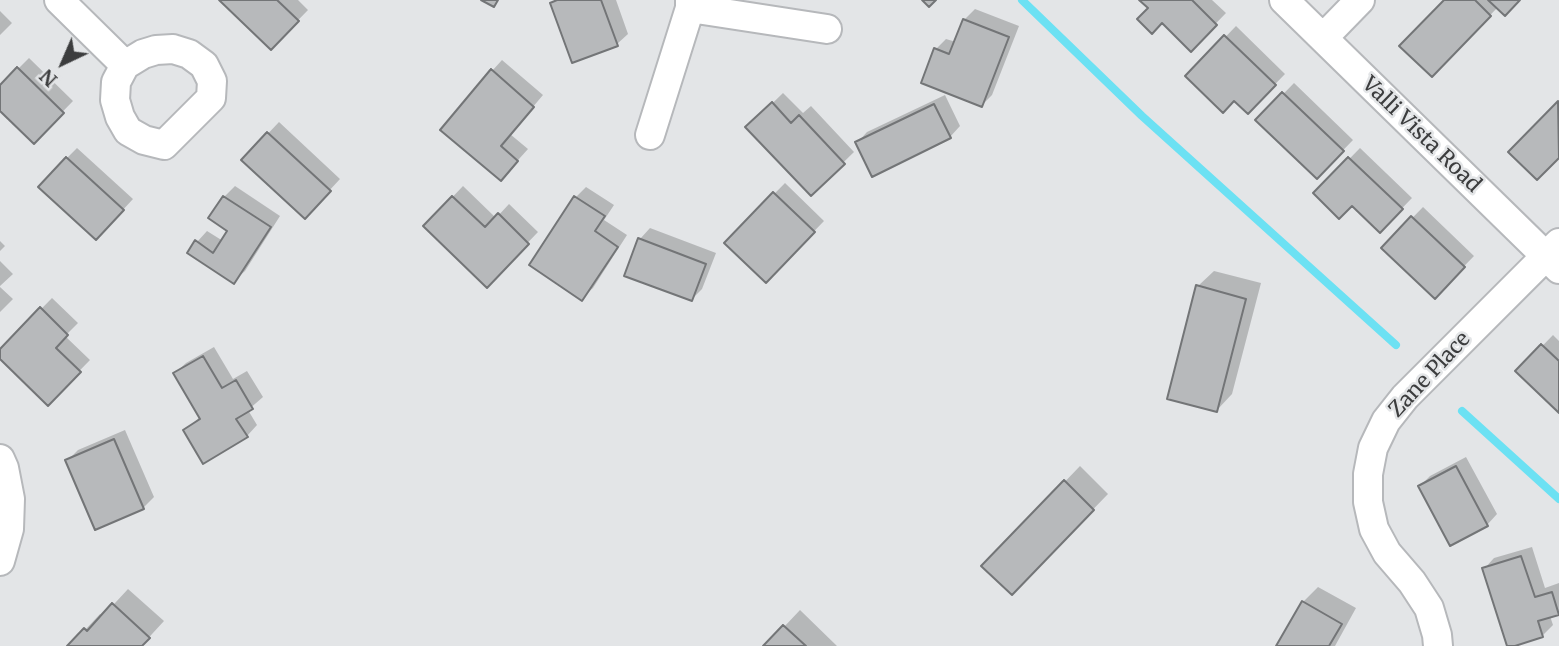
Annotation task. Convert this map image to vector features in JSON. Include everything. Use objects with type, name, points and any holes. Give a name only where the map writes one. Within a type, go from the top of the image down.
[{"type":"street","points":[[59,0],[125,65]]},
{"type":"street","name":"Valli Vista Road","points":[[1284,0],[1555,256]]},
{"type":"street","points":[[1323,38],[1360,0]]},
{"type":"street","points":[[650,135],[690,4],[827,29]]},
{"type":"street","name":"Zane Place","points":[[1438,646],[1429,608],[1412,582],[1387,553],[1374,528],[1368,502],[1368,474],[1373,448],[1386,421],[1405,397],[1555,256]]},
{"type":"street","points":[[0,459],[8,489],[9,529],[0,561]]},
{"type":"building","points":[[219,0],[277,0],[299,21],[271,50]]},
{"type":"building","points":[[481,0],[498,0],[494,7]]},
{"type":"building","points":[[557,0],[601,0],[618,46],[572,63],[550,3]]},
{"type":"building","points":[[922,0],[936,0],[929,7]]},
{"type":"building","points":[[1139,0],[1192,0],[1217,25],[1191,52],[1162,23],[1152,34],[1137,19],[1148,8]]},
{"type":"building","points":[[1444,0],[1475,0],[1491,16],[1432,77],[1399,46]]},
{"type":"building","points":[[1488,0],[1520,0],[1505,16]]},
{"type":"building","points":[[963,19],[1009,37],[982,107],[921,83],[934,48],[949,54]]},
{"type":"building","points":[[1224,35],[1276,85],[1248,114],[1234,101],[1223,113],[1185,76]]},
{"type":"building","points":[[17,67],[64,113],[34,144],[0,111],[0,85]]},
{"type":"building","points":[[491,69],[534,107],[501,146],[518,161],[501,181],[440,130]]},
{"type":"building","points":[[1282,92],[1344,151],[1317,179],[1255,120]]},
{"type":"building","points":[[1558,101],[1559,158],[1537,180],[1508,152]]},
{"type":"building","points":[[772,102],[791,123],[799,115],[845,164],[811,196],[745,127]]},
{"type":"building","points":[[934,104],[951,138],[872,177],[855,142]]},
{"type":"building","points":[[267,132],[331,191],[305,219],[241,160]]},
{"type":"building","points":[[66,157],[124,210],[96,240],[38,187]]},
{"type":"building","points":[[1348,157],[1403,209],[1380,233],[1352,206],[1339,219],[1313,193]]},
{"type":"building","points":[[773,192],[815,232],[766,283],[724,243]]},
{"type":"building","points":[[223,196],[271,227],[234,284],[187,253],[195,240],[213,253],[227,231],[208,218]]},
{"type":"building","points":[[452,196],[485,227],[498,213],[529,244],[487,288],[423,226]]},
{"type":"building","points":[[574,196],[605,216],[595,231],[618,247],[582,301],[529,265]]},
{"type":"building","points":[[1411,216],[1465,267],[1435,299],[1381,248]]},
{"type":"building","points":[[638,238],[706,264],[692,301],[624,276]]},
{"type":"building","points":[[1196,285],[1246,299],[1217,412],[1167,399]]},
{"type":"building","points":[[40,307],[68,335],[56,348],[81,372],[48,406],[0,359],[0,349]]},
{"type":"building","points":[[1541,344],[1559,361],[1559,413],[1515,371]]},
{"type":"building","points":[[203,356],[222,388],[236,380],[253,409],[236,419],[248,437],[203,464],[183,430],[200,419],[173,373]]},
{"type":"building","points":[[114,439],[144,509],[95,530],[65,460]]},
{"type":"building","points":[[1456,466],[1488,526],[1450,546],[1418,486]]},
{"type":"building","points":[[1064,480],[1094,510],[1012,595],[981,566]]},
{"type":"building","points":[[1521,556],[1535,597],[1552,592],[1559,615],[1538,621],[1543,637],[1507,646],[1482,568]]},
{"type":"building","points":[[1302,601],[1342,624],[1329,646],[1276,646]]},
{"type":"building","points":[[112,603],[150,638],[142,646],[67,646],[84,628],[87,631]]},
{"type":"building","points":[[783,625],[806,646],[763,646]]},
{"type":"waterway","points":[[1022,0],[1142,116],[1396,345]]},
{"type":"waterway","points":[[1462,411],[1559,499]]}]
